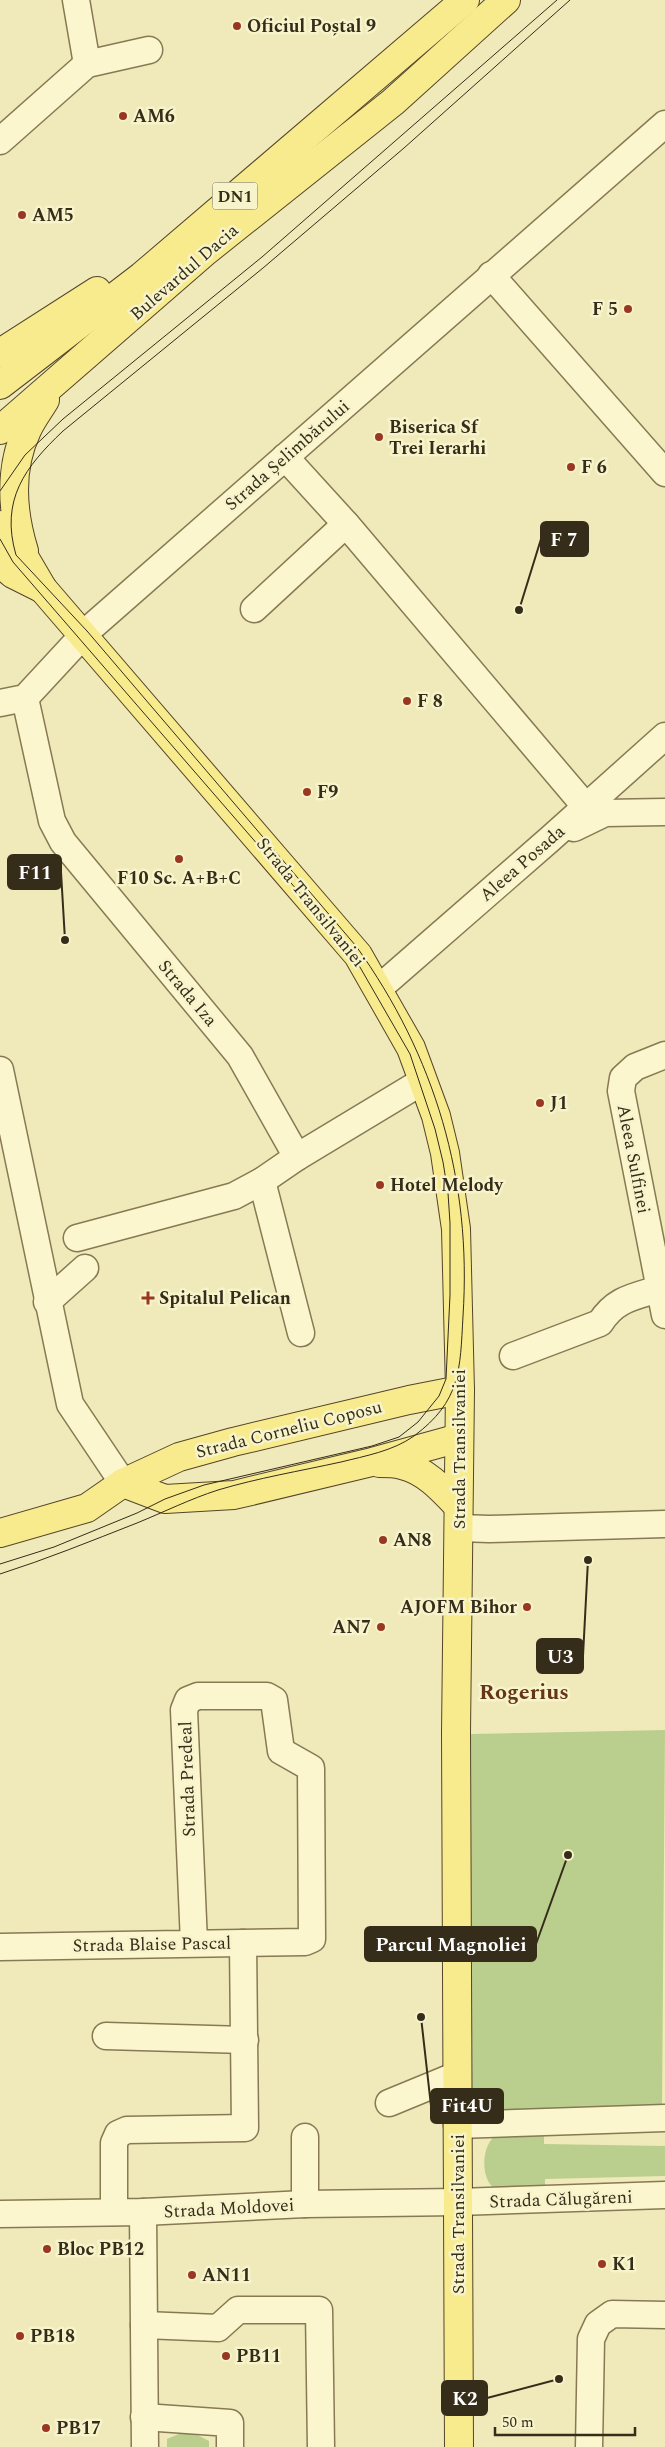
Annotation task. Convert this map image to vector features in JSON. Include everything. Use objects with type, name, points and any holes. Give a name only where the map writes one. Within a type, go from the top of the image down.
[{"type":"main road","name":"Bulevardul Dacia","points":[[0,385],[142,276],[465,0]]},
{"type":"main road","name":"Bulevardul Dacia","points":[[0,430],[206,251],[393,102],[506,0]]},
{"type":"main road","name":"DN1","points":[[0,353],[207,220]]},
{"type":"main road","points":[[10,566],[17,529],[15,467],[27,430],[53,385]]},
{"type":"main road","name":"Strada Transilvaniei","points":[[0,525],[10,566],[42,588],[358,955],[411,1048],[436,1116],[453,1203],[456,1229],[460,1390],[456,1732],[457,2444]]},
{"type":"main road","name":"Strada Corneliu Coposu","points":[[0,1533],[87,1508],[122,1483],[180,1457],[233,1442],[422,1397],[460,1390]]},
{"type":"main road","points":[[122,1483],[165,1498],[216,1497],[372,1462],[460,1438]]},
{"type":"main road","points":[[372,1462],[402,1464],[419,1472],[438,1485],[458,1517]]},
{"type":"street","points":[[76,0],[87,64]]},
{"type":"street","points":[[0,141],[87,64],[149,50]]},
{"type":"street","name":"Strada Șelimbărului","points":[[83,635],[665,124]]},
{"type":"street","points":[[491,275],[665,473]]},
{"type":"street","points":[[285,457],[346,524],[586,807]]},
{"type":"street","points":[[254,609],[346,524]]},
{"type":"street","points":[[0,703],[25,698],[83,635]]},
{"type":"street","name":"Strada Iza","points":[[25,698],[52,821],[63,842],[240,1056],[298,1157]]},
{"type":"street","name":"Aleea Posada","points":[[378,989],[551,839],[665,736]]},
{"type":"street","points":[[551,839],[605,813],[665,812]]},
{"type":"street","name":"Aleea Sulfinei","points":[[665,1055],[635,1067],[623,1078],[620,1091],[658,1289],[665,1315]]},
{"type":"street","points":[[0,1070],[47,1302],[70,1404],[122,1483]]},
{"type":"street","points":[[77,1238],[214,1203],[234,1196],[262,1181],[423,1081]]},
{"type":"street","points":[[262,1181],[301,1333]]},
{"type":"street","points":[[47,1302],[85,1268]]},
{"type":"street","points":[[513,1356],[600,1323],[606,1312],[617,1303],[658,1289]]},
{"type":"street","points":[[458,1517],[489,1529],[665,1524]]},
{"type":"street","name":"Strada Predeal","points":[[194,1943],[184,1710],[188,1700],[198,1696],[267,1696],[274,1700],[281,1751],[311,1768],[312,1939],[305,1942]]},
{"type":"street","name":"Strada Blaise Pascal","points":[[0,1947],[305,1942]]},
{"type":"street","points":[[114,2212],[114,2143],[118,2134],[127,2130],[245,2128],[243,1943]]},
{"type":"street","points":[[106,2036],[245,2040]]},
{"type":"street","points":[[389,2103],[457,2075]]},
{"type":"street","points":[[458,2125],[665,2118]]},
{"type":"street","points":[[305,2137],[305,2204]]},
{"type":"street","name":"Strada Călugăreni","points":[[458,2202],[665,2195]]},
{"type":"street","name":"Strada Moldovei","points":[[0,2214],[143,2212],[305,2204],[458,2202]]},
{"type":"street","points":[[143,2212],[145,2447]]},
{"type":"street","points":[[144,2325],[218,2328],[238,2310],[319,2310],[321,2447]]},
{"type":"street","points":[[589,2447],[591,2339],[598,2324],[612,2314],[665,2315]]},
{"type":"street","points":[[144,2417],[230,2422],[230,2447]]},
{"type":"green space","points":[[665,1730],[662,2107],[469,2111],[471,1734]]},
{"type":"green space","points":[[544,2125],[544,2144],[665,2146],[665,2176],[545,2179],[545,2194],[509,2193],[492,2187],[485,2172],[484,2163],[485,2154],[492,2139],[503,2132]]},
{"type":"green space","points":[[188,2430],[209,2441],[209,2447],[167,2447],[167,2439]]},
{"type":"tram line","points":[[0,491],[25,455],[63,419],[262,257],[557,0]]},
{"type":"tram line","points":[[0,1574],[69,1550],[218,1490],[264,1478],[360,1458],[397,1446],[414,1436],[441,1410],[455,1383],[461,1353],[463,1316],[464,1266],[461,1216],[454,1168],[443,1121],[427,1076],[407,1031],[384,988],[356,946],[87,631],[16,555],[11,517],[19,486],[27,472],[49,444],[63,431],[263,268],[404,148],[570,0]]},
{"type":"tram line","points":[[0,539],[13,562],[330,928],[357,962],[410,1054],[435,1129],[443,1162],[450,1223],[450,1295],[446,1379],[439,1396],[418,1422],[399,1437],[372,1446],[204,1485],[165,1499],[137,1513],[54,1547],[0,1564]]},
{"type":"place","name":"Oficiul Poștal 9","points":[[237,26]]},
{"type":"place","name":"AM6","points":[[123,116]]},
{"type":"place","name":"AM5","points":[[22,215]]},
{"type":"place","name":"F 5","points":[[628,309]]},
{"type":"place","name":"Biserica Sf Trei Ierarhi","points":[[379,437]]},
{"type":"place","name":"F 6","points":[[571,467]]},
{"type":"place","name":"F 7","points":[[519,610]]},
{"type":"place","name":"F 8","points":[[407,701]]},
{"type":"place","name":"F9","points":[[307,792]]},
{"type":"place","name":"F10 Sc. A+B+C","points":[[179,859]]},
{"type":"place","name":"F11","points":[[65,940]]},
{"type":"place","name":"J1","points":[[540,1103]]},
{"type":"place","name":"Hotel Melody","points":[[380,1185]]},
{"type":"place","name":"Spitalul Pelican","points":[[148,1298]]},
{"type":"place","name":"AN8","points":[[383,1540]]},
{"type":"place","name":"U3","points":[[588,1560]]},
{"type":"place","name":"AJOFM Bihor","points":[[527,1607]]},
{"type":"place","name":"AN7","points":[[381,1627]]},
{"type":"place","name":"Parcul Magnoliei","points":[[568,1855]]},
{"type":"place","name":"Fit4U","points":[[421,2017]]},
{"type":"place","name":"Bloc PB12","points":[[47,2249]]},
{"type":"place","name":"K1","points":[[602,2264]]},
{"type":"place","name":"AN11","points":[[192,2275]]},
{"type":"place","name":"PB18","points":[[20,2336]]},
{"type":"place","name":"PB11","points":[[226,2356]]},
{"type":"place","name":"K2","points":[[559,2379]]},
{"type":"place","name":"PB17","points":[[46,2428]]},
{"type":"district","name":"Rogerius","points":[[524,1691]]}]
